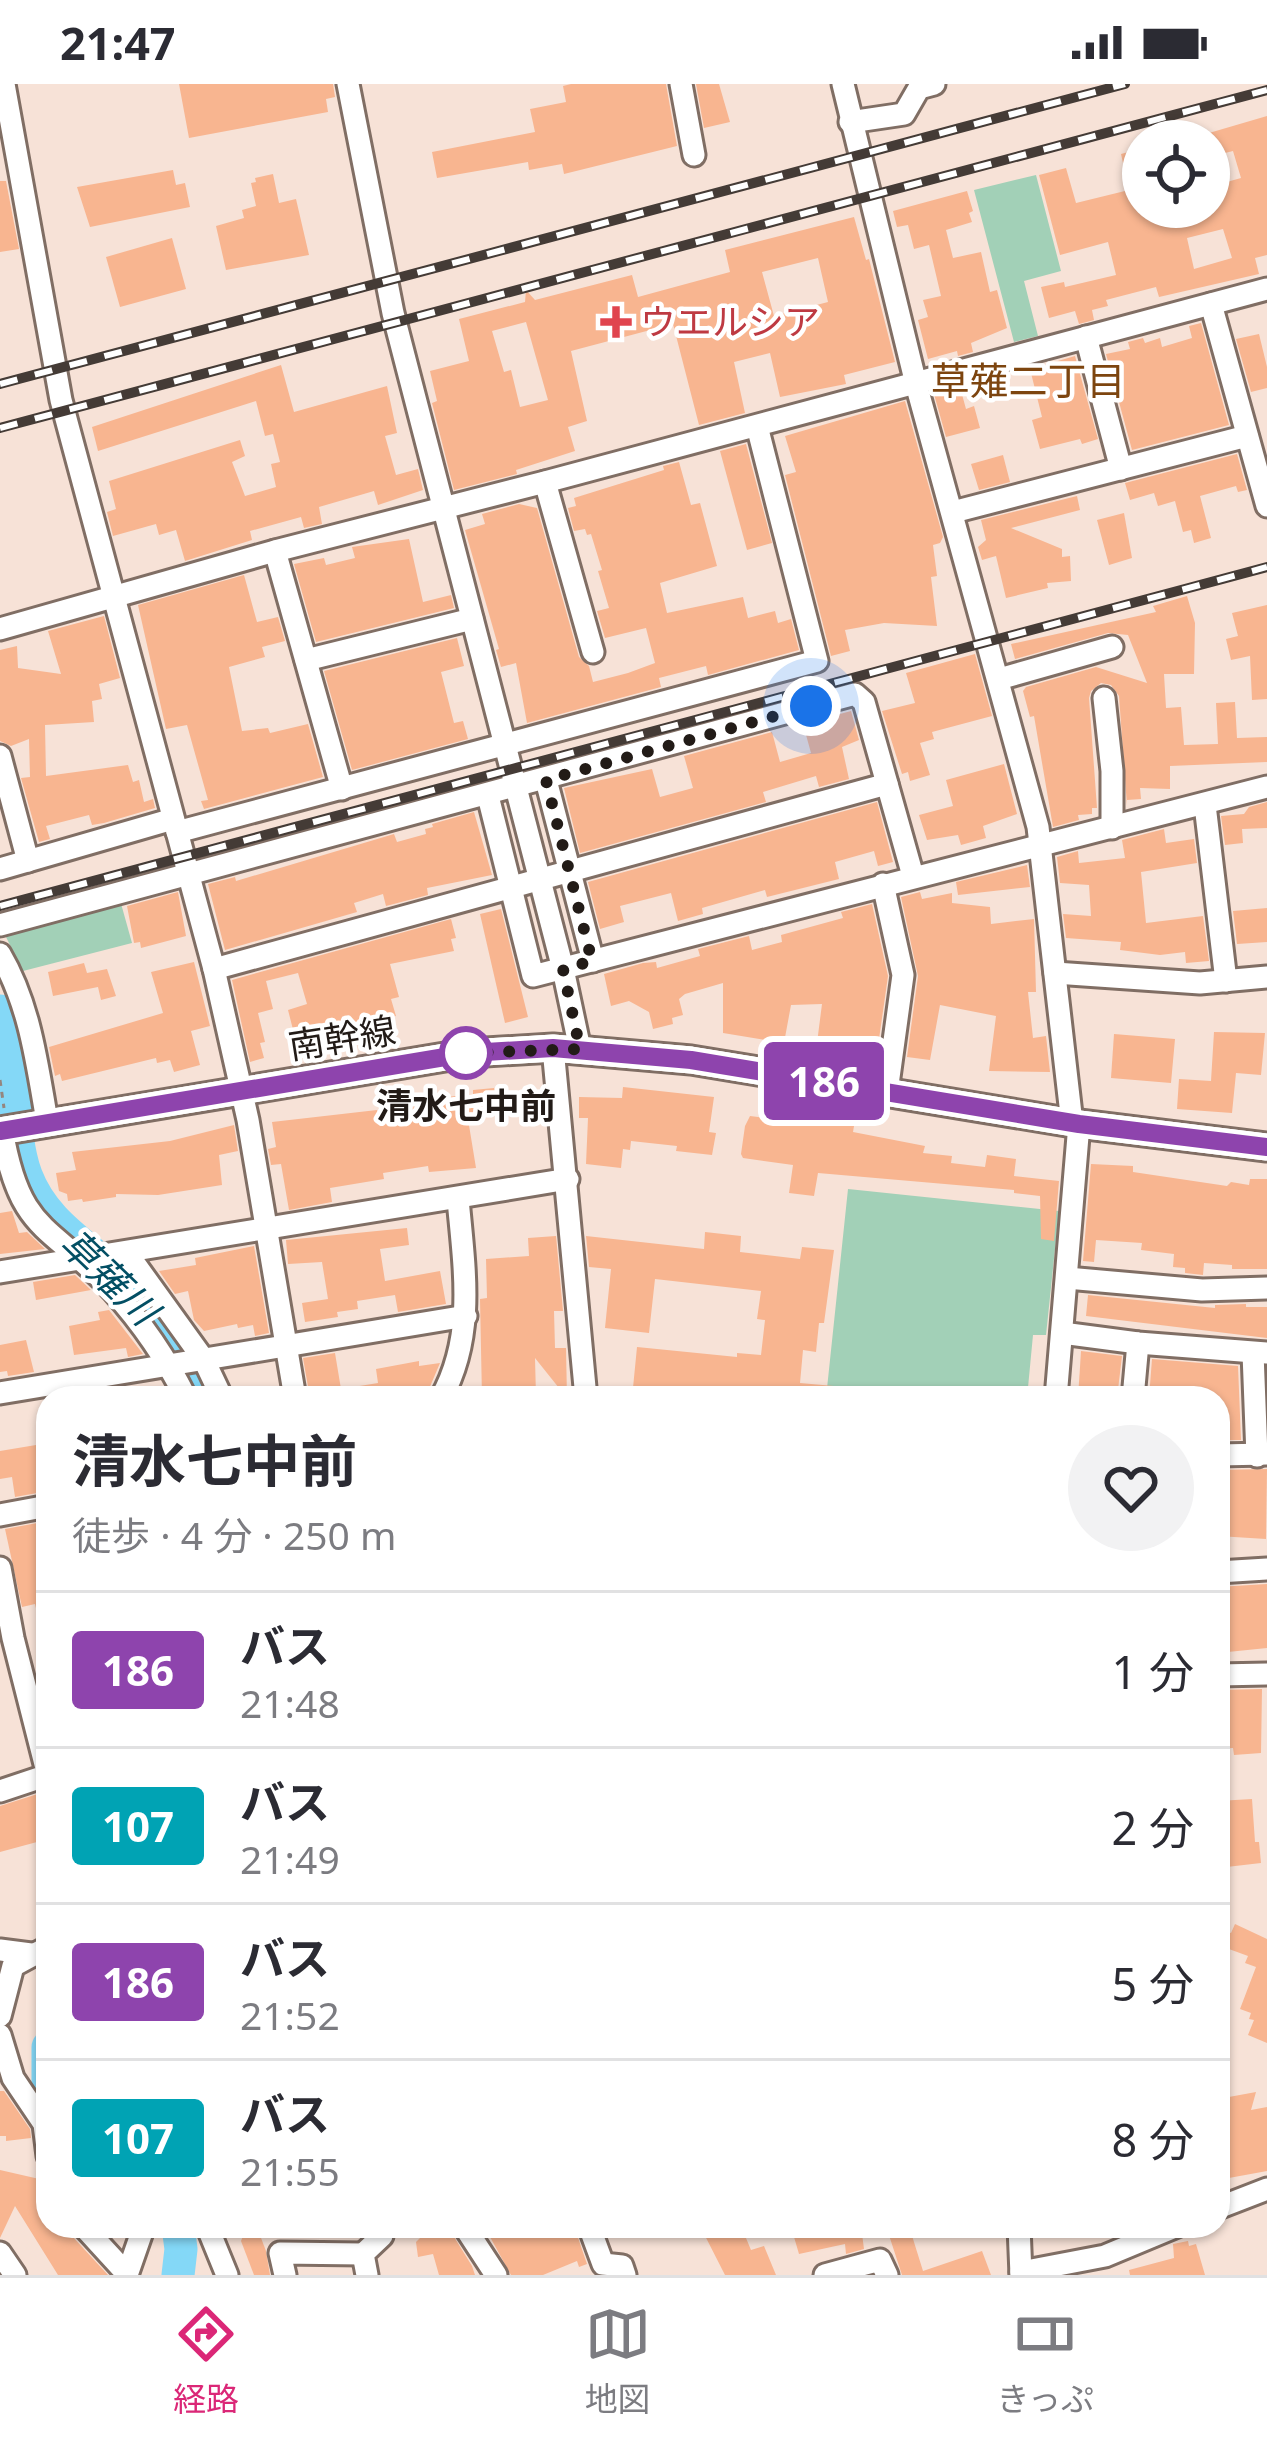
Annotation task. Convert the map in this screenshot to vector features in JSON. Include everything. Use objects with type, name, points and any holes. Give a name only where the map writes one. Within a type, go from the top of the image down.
[{"type":"main road","name":"南幹線","points":[[18,1127],[469,1053],[567,1048],[691,1060],[1075,1124],[1267,1147]]},
{"type":"street","points":[[4,84],[62,400],[214,969],[242,1091],[293,1386]]},
{"type":"street","points":[[347,84],[392,313],[563,969],[568,1179],[585,1386]]},
{"type":"street","points":[[681,84],[694,155]]},
{"type":"street","points":[[844,84],[916,384],[1040,845],[1075,1124],[1057,1386]]},
{"type":"street","points":[[850,122],[904,114],[919,88],[934,84]]},
{"type":"street","points":[[0,629],[442,506],[1267,289]]},
{"type":"street","points":[[1211,304],[1267,506]]},
{"type":"street","points":[[1086,337],[1121,469]]},
{"type":"street","points":[[0,869],[342,789],[817,661],[757,426]]},
{"type":"street","points":[[953,512],[1247,436]]},
{"type":"street","points":[[545,482],[592,652]]},
{"type":"street","points":[[275,551],[342,789]]},
{"type":"street","points":[[306,660],[472,619]]},
{"type":"street","points":[[999,679],[1112,646]]},
{"type":"street","points":[[0,925],[855,694],[864,702],[913,876]]},
{"type":"street","points":[[1104,698],[1112,828]]},
{"type":"street","points":[[0,756],[28,861]]},
{"type":"street","points":[[546,780],[592,961]]},
{"type":"street","points":[[214,969],[887,784]]},
{"type":"street","points":[[488,796],[532,976],[1267,787]]},
{"type":"street","points":[[1205,805],[1226,981]]},
{"type":"street","points":[[883,884],[903,975],[887,1091]]},
{"type":"street","points":[[0,954],[16,982],[33,1041],[9,1173],[36,1223],[115,1293],[180,1386]]},
{"type":"street","points":[[1055,973],[1200,983],[1267,977]]},
{"type":"street","points":[[0,1272],[568,1179]]},
{"type":"street","points":[[447,1386],[466,1316],[458,1198]]},
{"type":"street","points":[[127,1253],[204,1360],[216,1386]]},
{"type":"street","points":[[1067,1278],[1202,1290],[1267,1288]]},
{"type":"street","points":[[44,1386],[466,1316]]},
{"type":"street","points":[[1062,1333],[1260,1353],[1262,1455],[1230,1455]]},
{"type":"street","points":[[1134,1386],[1138,1343]]},
{"type":"street","points":[[0,1393],[36,1387]]},
{"type":"street","points":[[0,1514],[36,1508]]},
{"type":"street","points":[[0,1568],[6,1640],[36,1736]]},
{"type":"street","points":[[1230,1571],[1267,1569]]},
{"type":"street","points":[[1230,1675],[1267,1674]]},
{"type":"street","points":[[0,1791],[36,1779]]},
{"type":"street","points":[[0,1951],[36,1950]]},
{"type":"street","points":[[0,2016],[13,1966],[36,1952]]},
{"type":"street","points":[[0,2035],[7,2080],[36,2114]]},
{"type":"street","points":[[1230,2203],[1267,2189]]},
{"type":"street","points":[[94,2238],[127,2275],[141,2238]]},
{"type":"street","points":[[212,2238],[227,2275]]},
{"type":"street","points":[[285,2275],[280,2253],[365,2265],[381,2238]]},
{"type":"street","points":[[472,2238],[496,2275]]},
{"type":"street","points":[[593,2238],[603,2264],[622,2266],[625,2275]]},
{"type":"street","points":[[1020,2238],[1021,2273],[1106,2256],[1149,2238]]},
{"type":"street","points":[[0,2253],[16,2275]]},
{"type":"street","points":[[825,2275],[880,2260],[886,2275]]},
{"type":"path","points":[[0,1080],[18,1127]]},
{"type":"green space","points":[[1036,175],[1061,271],[1024,281],[1038,336],[1014,342],[974,190]]},
{"type":"green space","points":[[120,900],[132,943],[23,971],[4,933]]},
{"type":"green space","points":[[848,1189],[1059,1211],[1046,1335],[1033,1335],[1028,1386],[827,1386]]},
{"type":"building","points":[[179,84],[333,84],[335,97],[326,99],[328,112],[189,138]]},
{"type":"building","points":[[666,84],[677,146],[564,174],[562,164],[529,170],[528,162],[437,178],[432,152],[535,132],[530,109],[566,102],[563,86]]},
{"type":"building","points":[[696,84],[719,84],[730,122],[704,128]]},
{"type":"building","points":[[1267,116],[1267,255],[1255,258],[1259,274],[1159,297],[1156,287],[1106,300],[1108,306],[1092,310],[1094,320],[1079,324],[1075,311],[1049,318],[1041,287],[1064,282],[1065,287],[1116,275],[1108,242],[1060,255],[1039,175],[1066,168],[1076,203],[1122,192],[1122,228],[1230,228],[1230,181],[1241,178],[1230,127]],"holes":[[[1223,229],[1232,258],[1194,269],[1187,238]]]},
{"type":"building","points":[[173,170],[176,185],[185,183],[190,207],[90,227],[77,187]]},
{"type":"building","points":[[273,174],[279,203],[296,199],[309,255],[226,270],[216,226],[244,218],[242,210],[256,206],[251,183]]},
{"type":"building","points":[[0,181],[6,181],[19,249],[0,252]]},
{"type":"building","points":[[967,191],[972,222],[946,230],[953,258],[981,252],[990,292],[997,290],[1007,328],[971,343],[973,352],[928,359],[918,320],[928,317],[923,300],[941,296],[929,245],[914,249],[908,225],[897,227],[893,211]]},
{"type":"building","points":[[854,217],[895,362],[844,375],[846,384],[780,397],[770,353],[734,362],[745,413],[699,425],[673,324],[571,351],[587,421],[568,427],[575,451],[516,470],[517,474],[454,490],[432,403],[437,401],[430,371],[469,361],[459,319],[525,302],[526,290],[535,300],[632,275],[638,297],[730,272],[725,250]],"holes":[[[818,258],[828,302],[774,316],[762,272]],[[526,322],[548,400],[520,407],[511,370],[504,372],[492,331]]]},
{"type":"building","points":[[172,238],[186,289],[120,307],[106,257]]},
{"type":"building","points":[[1201,323],[1229,425],[1132,450],[1106,354],[1130,349],[1128,342],[1143,338],[1145,343],[1160,338],[1162,347],[1192,338],[1189,326]]},
{"type":"building","points":[[1259,334],[1267,388],[1251,392],[1236,339]]},
{"type":"building","points":[[1075,356],[1098,439],[1040,449],[1032,420],[1042,417],[1030,369]]},
{"type":"building","points":[[281,365],[294,412],[387,386],[397,433],[385,436],[396,475],[418,469],[423,490],[378,505],[374,491],[319,507],[322,524],[304,528],[301,517],[250,531],[252,540],[185,561],[176,530],[159,535],[156,524],[113,536],[107,512],[116,509],[109,481],[240,440],[245,456],[232,462],[245,496],[276,487],[271,464],[280,462],[273,434],[265,436],[256,401],[98,451],[92,427]]},
{"type":"building","points":[[960,387],[966,409],[974,406],[980,428],[946,437],[934,394]]},
{"type":"building","points":[[905,401],[943,537],[933,545],[937,626],[884,623],[845,630],[850,651],[831,656],[785,475],[796,472],[785,436]]},
{"type":"building","points":[[746,444],[772,543],[747,550],[720,451]]},
{"type":"building","points":[[1237,454],[1247,490],[1238,492],[1236,486],[1200,496],[1211,538],[1194,543],[1191,530],[1183,532],[1175,501],[1158,506],[1154,493],[1130,500],[1125,483]]},
{"type":"building","points":[[1003,455],[1010,482],[979,490],[971,464]]},
{"type":"building","points":[[679,462],[691,505],[700,503],[717,566],[660,583],[667,613],[743,597],[748,618],[775,611],[778,623],[791,619],[799,650],[708,675],[706,666],[659,678],[661,687],[527,723],[516,663],[501,667],[465,530],[485,524],[482,514],[519,504],[537,508],[579,657],[589,666],[593,682],[628,673],[655,663],[646,628],[605,638],[597,611],[609,608],[598,571],[602,570],[591,534],[585,529],[574,531],[568,508],[576,506],[574,498]]},
{"type":"building","points":[[1077,496],[1080,510],[1011,528],[1062,549],[1062,557],[1070,556],[1071,581],[1047,583],[1048,588],[1006,598],[996,556],[982,560],[978,547],[986,540],[981,520]]},
{"type":"building","points":[[1124,513],[1132,558],[1109,565],[1097,520]]},
{"type":"building","points":[[409,539],[423,602],[451,595],[454,608],[316,642],[294,564],[324,558],[326,565],[355,558],[352,547]]},
{"type":"building","points":[[244,575],[257,622],[278,617],[285,641],[262,647],[265,657],[229,667],[242,731],[268,728],[270,733],[308,724],[323,777],[204,809],[201,801],[208,800],[187,725],[166,729],[138,605]]},
{"type":"building","points":[[1187,596],[1195,623],[1194,674],[1164,674],[1166,708],[1181,707],[1184,745],[1218,744],[1216,703],[1235,702],[1237,738],[1267,737],[1267,762],[1170,766],[1170,789],[1140,788],[1141,799],[1127,800],[1127,806],[1119,696],[1111,685],[1101,683],[1089,698],[1097,808],[1092,808],[1092,814],[1078,815],[1079,820],[1053,827],[1034,716],[1030,717],[1023,691],[1096,667],[1147,683],[1128,635],[1108,633],[1015,659],[1011,644],[1156,612],[1153,606]]},
{"type":"building","points":[[1267,605],[1267,699],[1252,700],[1250,656],[1231,660],[1226,639],[1238,636],[1232,613]]},
{"type":"building","points":[[104,616],[120,678],[99,684],[102,699],[92,701],[94,722],[45,725],[46,776],[128,765],[133,782],[139,780],[144,802],[153,799],[155,808],[92,825],[89,815],[46,826],[50,839],[39,842],[21,778],[30,777],[29,739],[11,746],[0,741],[0,650],[17,646],[18,668],[61,674],[48,631]]},
{"type":"building","points":[[457,638],[464,666],[441,672],[454,723],[463,721],[468,739],[352,770],[324,671]]},
{"type":"building","points":[[975,654],[992,716],[932,732],[934,739],[920,743],[930,775],[910,781],[908,772],[902,774],[882,711],[915,703],[906,673]]},
{"type":"building","points":[[851,711],[859,740],[842,747],[849,779],[819,787],[816,776],[763,792],[766,802],[580,853],[564,788],[652,769],[660,797],[693,788],[684,756],[772,732],[780,762],[811,753],[803,724]]},
{"type":"building","points":[[1004,764],[1017,814],[983,826],[986,838],[961,845],[958,835],[927,840],[919,815],[953,806],[946,780]]},
{"type":"building","points":[[877,802],[893,862],[878,866],[874,851],[835,862],[839,879],[767,897],[765,890],[702,908],[703,914],[678,921],[671,893],[620,906],[624,922],[600,929],[588,882]]},
{"type":"building","points":[[1267,802],[1267,828],[1242,829],[1243,843],[1225,845],[1221,816],[1244,814],[1249,807]]},
{"type":"building","points":[[474,812],[492,875],[427,888],[428,895],[386,906],[383,894],[354,903],[357,912],[225,950],[208,884],[235,877],[236,881],[394,834],[397,842],[426,834],[432,824]]},
{"type":"building","points":[[1164,829],[1166,843],[1194,839],[1197,863],[1141,872],[1146,923],[1203,916],[1209,961],[1186,963],[1185,952],[1160,955],[1120,950],[1121,942],[1066,938],[1063,914],[1091,916],[1089,885],[1060,883],[1057,857],[1078,851],[1079,863],[1125,858],[1122,840]]},
{"type":"building","points":[[1027,865],[1030,887],[958,895],[956,882]]},
{"type":"building","points":[[178,892],[186,936],[141,948],[140,942],[134,943],[127,906]]},
{"type":"building","points":[[920,892],[922,899],[952,893],[952,903],[990,907],[991,924],[1034,919],[1036,992],[1028,992],[1033,1038],[1046,1036],[1050,1072],[989,1071],[996,1016],[940,1005],[930,1060],[907,1057],[918,976],[901,897]]},
{"type":"building","points":[[872,904],[888,976],[876,1060],[856,1056],[858,1050],[817,1043],[822,1004],[791,1005],[784,1043],[723,1033],[723,983],[685,994],[679,999],[683,1015],[672,1018],[673,1024],[653,1029],[649,1012],[629,1001],[611,1006],[604,974],[643,963],[656,962],[657,968],[700,956],[698,949],[749,936],[752,950],[782,942],[781,935],[843,918],[841,912]]},
{"type":"building","points":[[1267,908],[1267,942],[1237,944],[1233,911]]},
{"type":"building","points":[[501,909],[528,1017],[505,1023],[480,914]]},
{"type":"building","points":[[451,919],[454,951],[390,964],[399,997],[391,999],[396,1016],[332,1032],[334,1040],[298,1049],[288,1010],[307,1004],[298,973],[266,981],[273,1009],[258,1013],[264,1058],[250,1062],[232,980]]},
{"type":"building","points":[[194,962],[210,1026],[191,1031],[200,1065],[174,1072],[170,1060],[157,1063],[156,1058],[62,1081],[60,1074],[55,1076],[49,1047],[163,1013],[151,972]]},
{"type":"building","points":[[84,963],[87,973],[107,969],[116,996],[101,1000],[98,987],[53,996],[48,972]]},
{"type":"building","points":[[1214,1032],[1265,1033],[1261,1075],[1236,1073],[1232,1113],[1177,1109],[1179,1079],[1211,1081]]},
{"type":"building","points":[[1114,1034],[1175,1039],[1171,1083],[1111,1078]]},
{"type":"building","points":[[623,1087],[714,1097],[709,1132],[716,1133],[712,1155],[631,1141],[630,1150],[623,1149],[621,1168],[586,1164],[588,1118],[579,1118],[579,1097],[622,1098]]},
{"type":"building","points":[[494,1088],[496,1111],[467,1113],[476,1168],[429,1172],[428,1166],[383,1173],[384,1179],[330,1188],[332,1202],[289,1210],[281,1164],[271,1165],[268,1149],[276,1147],[272,1122],[377,1110],[378,1114]]},
{"type":"building","points":[[795,1111],[855,1120],[853,1132],[925,1146],[923,1153],[952,1156],[951,1163],[985,1167],[987,1155],[1016,1159],[1014,1176],[1059,1181],[1054,1241],[1041,1239],[1040,1196],[1014,1190],[818,1173],[814,1196],[789,1193],[793,1165],[741,1154],[750,1116],[788,1121]]},
{"type":"building","points":[[234,1125],[238,1151],[219,1155],[222,1185],[158,1195],[116,1194],[83,1202],[68,1201],[67,1194],[59,1191],[56,1173],[76,1170],[72,1152],[170,1141]]},
{"type":"building","points":[[1091,1164],[1133,1166],[1133,1172],[1227,1186],[1267,1179],[1267,1269],[1204,1263],[1203,1275],[1185,1273],[1185,1268],[1173,1267],[1174,1254],[1141,1250],[1142,1243],[1096,1240],[1094,1262],[1083,1261]]},
{"type":"building","points":[[12,1211],[19,1233],[27,1232],[45,1249],[0,1254],[0,1213]]},
{"type":"building","points":[[407,1228],[409,1245],[380,1249],[385,1281],[440,1271],[446,1304],[398,1312],[395,1295],[357,1301],[358,1309],[305,1322],[302,1303],[328,1299],[322,1262],[288,1264],[286,1240]]},
{"type":"building","points":[[705,1232],[741,1236],[740,1252],[800,1259],[802,1247],[834,1250],[824,1323],[819,1323],[816,1352],[803,1350],[800,1383],[834,1386],[633,1386],[637,1347],[761,1355],[765,1320],[757,1319],[761,1291],[655,1279],[649,1333],[605,1328],[611,1269],[589,1267],[586,1236],[704,1249]]},
{"type":"building","points":[[556,1236],[563,1311],[554,1311],[555,1348],[566,1348],[567,1386],[557,1386],[535,1358],[536,1386],[482,1386],[480,1299],[487,1298],[486,1259],[529,1256],[528,1238]]},
{"type":"building","points":[[254,1246],[269,1333],[255,1336],[253,1325],[238,1328],[237,1324],[204,1331],[194,1320],[188,1291],[175,1294],[159,1271],[196,1265],[195,1258]]},
{"type":"building","points":[[75,1275],[91,1290],[36,1300],[33,1282]]},
{"type":"building","points":[[1088,1295],[1215,1308],[1267,1307],[1267,1338],[1086,1316]]},
{"type":"building","points":[[109,1310],[143,1354],[128,1357],[126,1348],[74,1355],[69,1326],[100,1320],[98,1312]]},
{"type":"building","points":[[26,1340],[34,1372],[8,1376],[7,1371],[0,1372],[0,1345]]},
{"type":"building","points":[[1081,1351],[1122,1356],[1118,1386],[1079,1386]]},
{"type":"building","points":[[335,1353],[340,1386],[308,1386],[303,1358]]},
{"type":"building","points":[[1152,1359],[1238,1366],[1241,1440],[1230,1440],[1230,1386],[1150,1386]]},
{"type":"building","points":[[419,1361],[419,1366],[440,1363],[430,1386],[360,1386],[378,1383],[376,1369]]},
{"type":"building","points":[[36,1445],[36,1493],[15,1497],[12,1477],[0,1479],[0,1451]]},
{"type":"building","points":[[1267,1469],[1266,1539],[1230,1537],[1230,1470]]},
{"type":"building","points":[[36,1523],[36,1608],[35,1604],[22,1607],[5,1529]]},
{"type":"building","points":[[1267,1584],[1267,1648],[1230,1652],[1230,1586]]},
{"type":"building","points":[[1262,1689],[1261,1753],[1234,1755],[1230,1748],[1230,1690]]},
{"type":"building","points":[[36,1795],[36,1842],[0,1852],[0,1806]]},
{"type":"building","points":[[1252,1799],[1261,1863],[1230,1867],[1230,1800]]},
{"type":"building","points":[[1235,1924],[1267,1939],[1267,2043],[1248,2035],[1254,2020],[1249,2019],[1251,2013],[1240,2009],[1256,1967],[1245,1963],[1248,1956],[1230,1949]]},
{"type":"building","points":[[0,2091],[30,2129],[31,2138],[6,2141],[6,2136],[0,2136]]},
{"type":"building","points":[[1256,2092],[1251,2110],[1267,2107],[1267,2171],[1230,2178],[1230,2097]]},
{"type":"building","points":[[0,2170],[36,2178],[36,2238],[74,2238],[108,2275],[58,2275],[15,2206],[0,2238]]},
{"type":"building","points":[[261,2238],[270,2275],[254,2275],[241,2241]]},
{"type":"building","points":[[455,2238],[475,2275],[439,2275],[433,2254],[418,2257],[416,2242]]},
{"type":"building","points":[[491,2238],[578,2238],[587,2264],[579,2267],[577,2261],[543,2275],[511,2275]]},
{"type":"building","points":[[706,2238],[746,2238],[751,2250],[764,2246],[776,2275],[725,2275]]},
{"type":"building","points":[[794,2238],[863,2238],[864,2249],[846,2254],[845,2244],[799,2254]]},
{"type":"building","points":[[890,2238],[913,2238],[923,2271],[982,2251],[991,2275],[902,2275]]},
{"type":"building","points":[[1188,2241],[1189,2246],[1196,2244],[1205,2275],[1130,2275],[1129,2270],[1174,2258],[1173,2244]]},
{"type":"waterway","name":"草薙川","points":[[0,1011],[11,1051],[20,1155],[34,1192],[54,1220],[145,1303],[197,1386]]},
{"type":"waterway","name":"草薙川","points":[[178,2275],[180,2238]]},
{"type":"railway","points":[[0,384],[1125,84]]},
{"type":"railway","points":[[0,428],[1267,90]]},
{"type":"railway","points":[[0,906],[1267,567]]},
{"type":"bus line","name":"186","points":[[0,1131],[469,1053],[553,1048],[691,1060],[1079,1124],[1267,1147]]},
{"type":"place","name":"ウエルシア","points":[[616,322]]},
{"type":"place","name":"清水七中前","points":[[466,1053]]},
{"type":"district","name":"草薙二丁目","points":[[1028,381]]},
{"type":"route","points":[[466,1053],[580,1049],[563,969],[592,961],[546,780],[811,706]]}]
